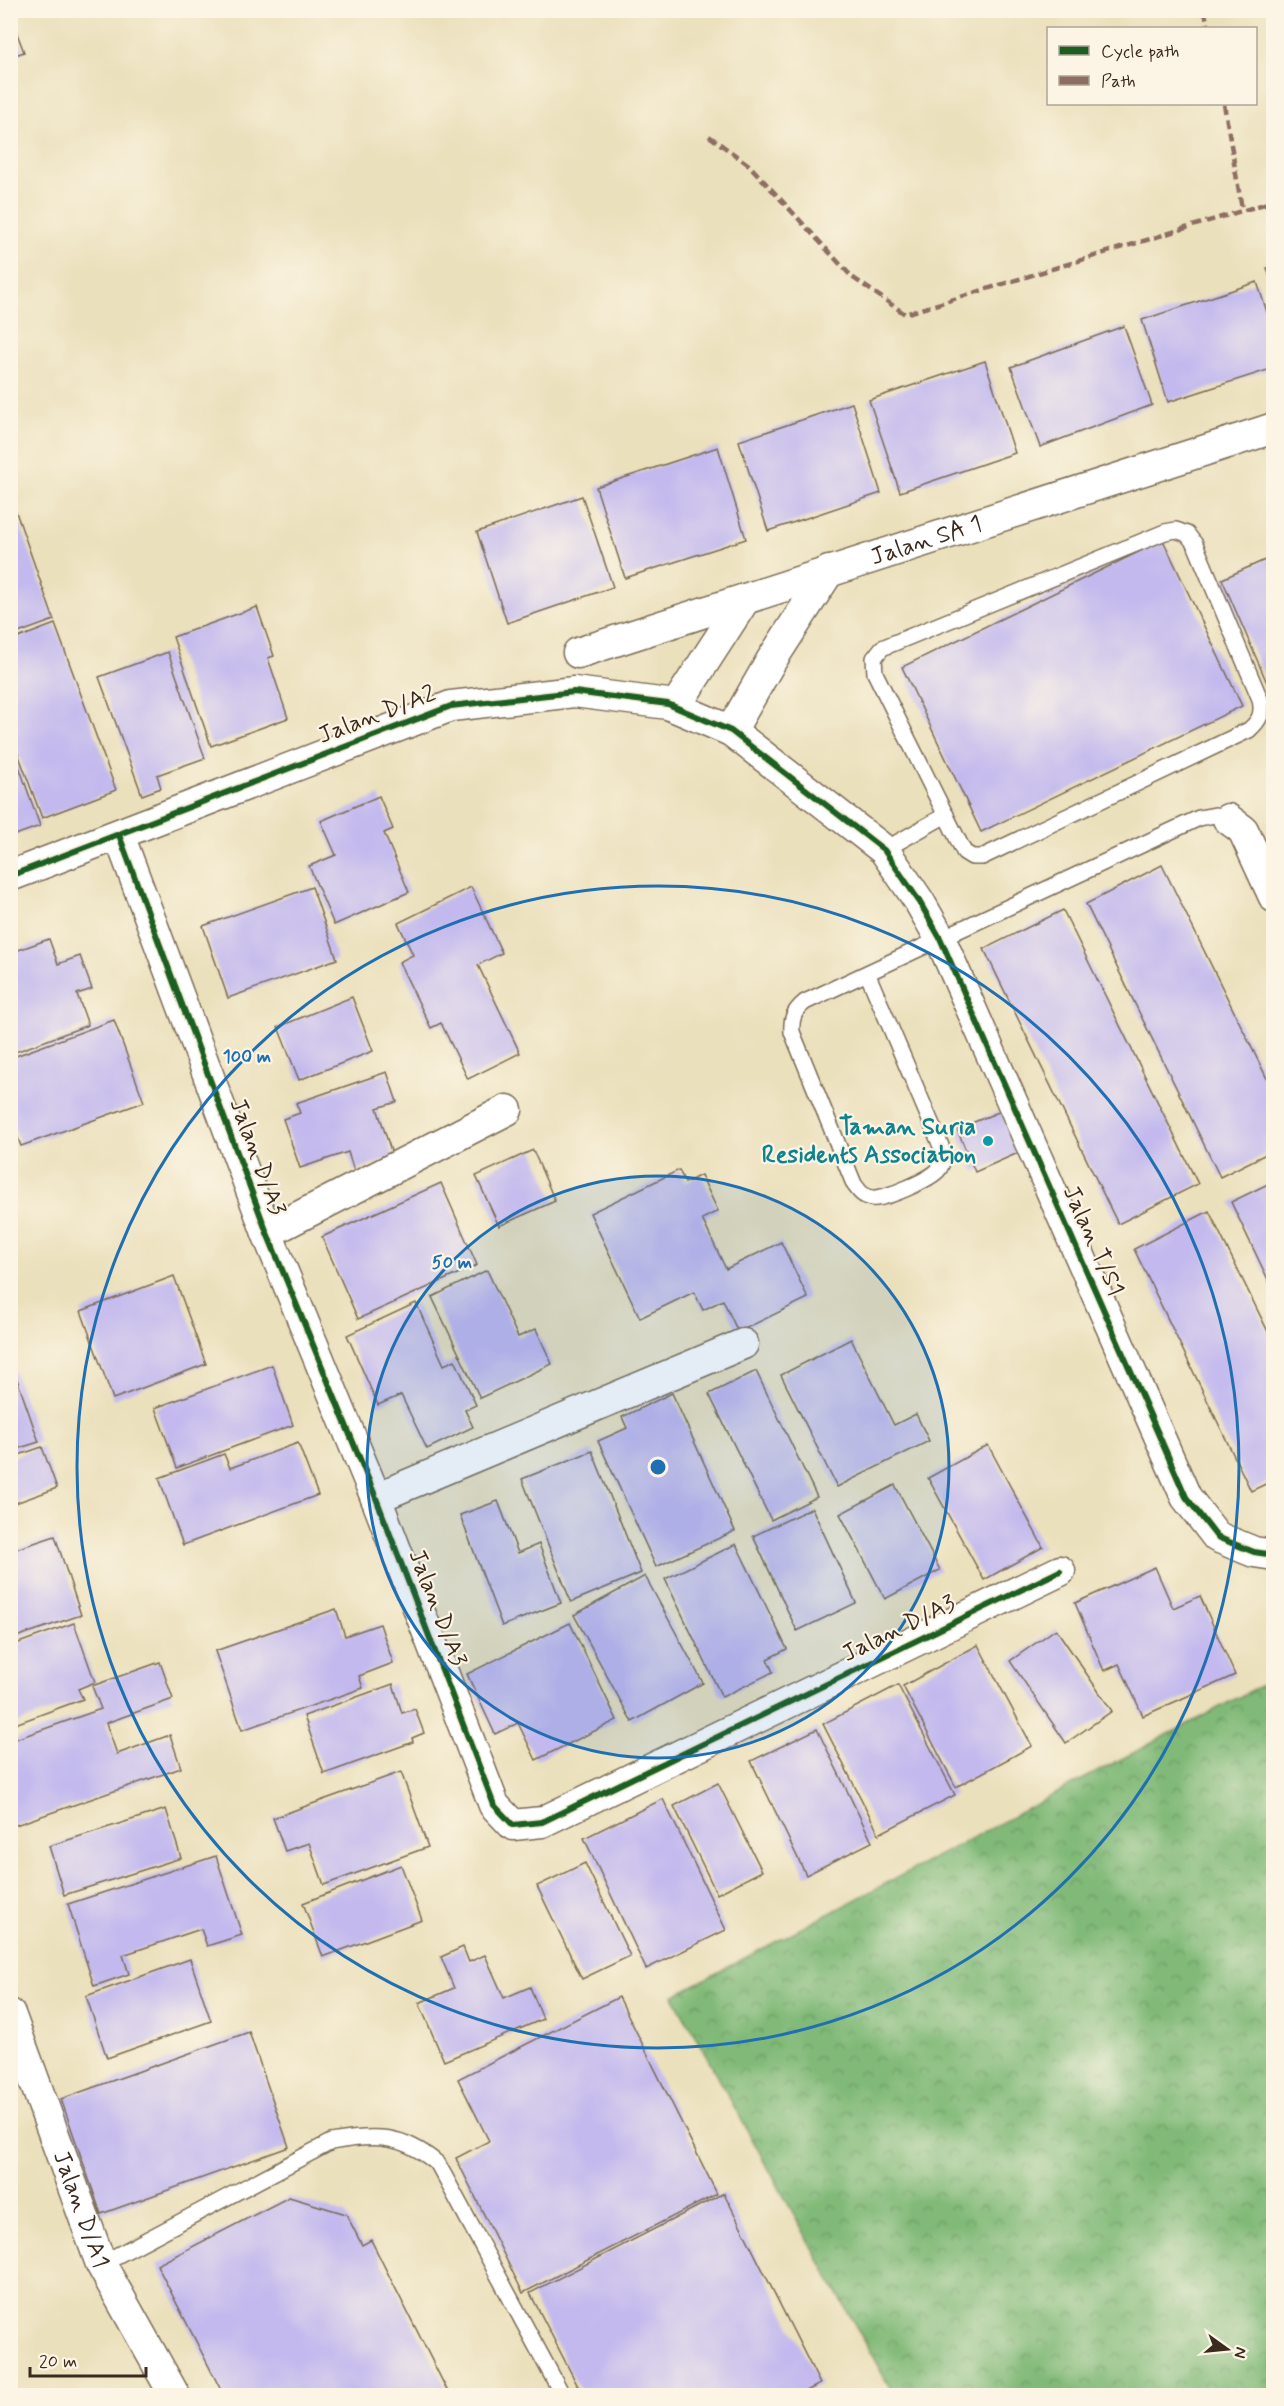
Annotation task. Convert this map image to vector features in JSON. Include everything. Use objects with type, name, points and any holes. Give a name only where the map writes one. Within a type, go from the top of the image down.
[{"type":"street","name":"Jalan SA 1","points":[[578,653],[1274,428]]},
{"type":"street","points":[[731,730],[771,661],[829,571]]},
{"type":"street","points":[[675,707],[745,598]]},
{"type":"street","name":"Jalan D/A2","points":[[10,876],[451,706],[574,692],[668,704],[731,730],[884,850],[919,901]]},
{"type":"street","points":[[1228,819],[1243,830],[1274,897]]},
{"type":"street","name":"Jalan D/A3","points":[[119,835],[267,1233],[376,1498],[494,1805],[513,1825],[542,1822],[1060,1571]]},
{"type":"street","name":"Jalan T/S1","points":[[919,901],[940,938],[1186,1497],[1217,1537],[1254,1552],[1274,1555]]},
{"type":"street","points":[[267,1233],[507,1110]]},
{"type":"street","points":[[376,1498],[743,1344]]},
{"type":"street","name":"Jalan D/A1","points":[[10,2014],[101,2264],[175,2396]]},
{"type":"lane","points":[[1176,530],[1187,534],[1195,544],[1260,699],[1262,711],[1258,722],[1249,729],[982,857],[972,857],[964,852],[946,815],[874,673],[874,658],[882,648],[1165,532],[1176,530]]},
{"type":"lane","points":[[884,850],[946,815]]},
{"type":"lane","points":[[868,975],[942,1146],[943,1158],[939,1169],[930,1176],[885,1197],[872,1198],[861,1194],[854,1184],[792,1032],[791,1020],[796,1009],[805,1002],[868,975],[940,938],[1199,818],[1215,815],[1228,819]]},
{"type":"lane","points":[[101,2264],[331,2142],[358,2137],[392,2138],[420,2149],[438,2164],[563,2396]]},
{"type":"green space","points":[[1273,1679],[1273,2395],[894,2395],[673,1996]]},
{"type":"building","points":[[10,15],[24,52],[10,57]]},
{"type":"building","points":[[1274,266],[1274,287],[1273,287],[1267,268]]},
{"type":"building","points":[[1257,282],[1274,333],[1274,368],[1168,402],[1142,320]]},
{"type":"building","points":[[1124,326],[1152,405],[1040,447],[1011,367]]},
{"type":"building","points":[[985,361],[1015,453],[900,492],[869,400]]},
{"type":"building","points":[[852,403],[881,493],[768,531],[739,441]]},
{"type":"building","points":[[718,447],[746,539],[625,578],[596,487]]},
{"type":"building","points":[[582,496],[613,587],[507,623],[477,532]]},
{"type":"building","points":[[16,512],[54,620],[10,636],[10,514]]},
{"type":"building","points":[[1163,540],[1242,706],[981,832],[902,667]]},
{"type":"building","points":[[1274,556],[1274,699],[1222,579]]},
{"type":"building","points":[[257,607],[274,656],[268,658],[288,718],[211,746],[173,637]]},
{"type":"building","points":[[55,624],[116,790],[42,818],[10,732],[10,641]]},
{"type":"building","points":[[168,652],[205,758],[157,775],[161,788],[142,795],[99,677]]},
{"type":"building","points":[[13,749],[40,826],[10,837],[10,750]]},
{"type":"building","points":[[379,796],[393,829],[384,833],[409,892],[334,925],[309,866],[336,855],[321,821]]},
{"type":"building","points":[[1162,865],[1274,1093],[1274,1150],[1220,1177],[1086,904]]},
{"type":"building","points":[[312,887],[337,959],[228,998],[203,926]]},
{"type":"building","points":[[471,887],[502,953],[478,965],[520,1053],[468,1079],[441,1023],[431,1028],[399,962],[413,955],[398,923]]},
{"type":"building","points":[[1063,910],[1198,1184],[1118,1224],[984,949]]},
{"type":"building","points":[[49,939],[58,964],[80,956],[92,989],[77,994],[88,1025],[10,1054],[10,953]]},
{"type":"building","points":[[352,997],[373,1051],[299,1080],[278,1027]]},
{"type":"building","points":[[114,1020],[144,1102],[21,1146],[10,1117],[10,1058]]},
{"type":"building","points":[[387,1072],[397,1102],[377,1108],[393,1157],[354,1171],[348,1152],[300,1168],[283,1119],[300,1113],[296,1103]]},
{"type":"building","name":"Taman Suria Residents Association","points":[[1001,1111],[1018,1153],[975,1172],[957,1129]]},
{"type":"building","points":[[533,1150],[555,1201],[499,1226],[476,1176]]},
{"type":"building","points":[[679,1170],[685,1183],[701,1175],[718,1211],[702,1219],[726,1269],[781,1242],[808,1298],[738,1332],[723,1300],[703,1310],[694,1292],[640,1318],[590,1213]]},
{"type":"building","points":[[1274,1181],[1274,1292],[1231,1202]]},
{"type":"building","points":[[441,1183],[477,1265],[358,1319],[322,1237]]},
{"type":"building","points":[[1209,1211],[1274,1344],[1274,1480],[1251,1491],[1134,1249]]},
{"type":"building","points":[[487,1270],[518,1337],[536,1329],[552,1364],[480,1398],[432,1297]]},
{"type":"building","points":[[174,1276],[206,1364],[113,1399],[81,1311]]},
{"type":"building","points":[[416,1303],[444,1365],[455,1360],[476,1405],[465,1410],[473,1427],[427,1449],[401,1395],[378,1405],[347,1335]]},
{"type":"building","points":[[851,1339],[894,1425],[916,1414],[929,1441],[837,1487],[781,1375]]},
{"type":"building","points":[[12,1365],[39,1442],[10,1451],[10,1366]]},
{"type":"building","points":[[272,1365],[293,1425],[177,1468],[155,1408]]},
{"type":"building","points":[[756,1371],[817,1497],[771,1520],[709,1394]]},
{"type":"building","points":[[672,1393],[735,1531],[656,1567],[598,1441],[627,1428],[622,1417]]},
{"type":"building","points":[[298,1443],[318,1495],[183,1545],[159,1478],[224,1454],[230,1468]]},
{"type":"building","points":[[988,1445],[1043,1547],[984,1580],[928,1478]]},
{"type":"building","points":[[42,1447],[57,1488],[10,1505],[10,1458]]},
{"type":"building","points":[[592,1451],[641,1573],[571,1602],[522,1479]]},
{"type":"building","points":[[895,1485],[940,1570],[885,1599],[840,1514]]},
{"type":"building","points":[[498,1501],[518,1553],[539,1544],[561,1603],[502,1626],[460,1515]]},
{"type":"building","points":[[812,1508],[856,1603],[797,1631],[753,1536]]},
{"type":"building","points":[[55,1536],[81,1615],[10,1639],[10,1551]]},
{"type":"building","points":[[736,1544],[787,1649],[767,1659],[773,1672],[722,1697],[665,1579]]},
{"type":"building","points":[[1155,1567],[1173,1608],[1200,1596],[1235,1675],[1143,1716],[1119,1664],[1104,1671],[1075,1603]]},
{"type":"building","points":[[645,1576],[703,1683],[632,1722],[574,1615]]},
{"type":"building","points":[[336,1609],[345,1636],[380,1624],[393,1663],[359,1676],[363,1688],[242,1730],[215,1651]]},
{"type":"building","points":[[74,1623],[95,1682],[78,1689],[83,1699],[10,1726],[10,1646]]},
{"type":"building","points":[[570,1623],[617,1720],[536,1760],[518,1723],[495,1734],[467,1674]]},
{"type":"building","points":[[1056,1629],[1112,1711],[1066,1743],[1010,1661]]},
{"type":"building","points":[[978,1645],[1032,1746],[956,1787],[903,1686]]},
{"type":"building","points":[[160,1662],[173,1699],[106,1723],[117,1754],[170,1735],[181,1768],[10,1827],[10,1741],[101,1709],[92,1686]]},
{"type":"building","points":[[393,1684],[402,1713],[415,1709],[424,1733],[412,1738],[413,1742],[324,1774],[304,1716]]},
{"type":"building","points":[[898,1685],[955,1795],[879,1834],[823,1724]]},
{"type":"building","points":[[817,1729],[872,1842],[806,1875],[751,1761]]},
{"type":"building","points":[[401,1772],[428,1847],[324,1885],[309,1843],[285,1851],[273,1818]]},
{"type":"building","points":[[718,1783],[762,1871],[717,1894],[674,1806]]},
{"type":"building","points":[[663,1799],[726,1930],[646,1969],[584,1838]]},
{"type":"building","points":[[166,1809],[181,1858],[64,1895],[49,1846]]},
{"type":"building","points":[[216,1856],[242,1935],[207,1946],[201,1929],[123,1955],[129,1974],[94,1986],[68,1904]]},
{"type":"building","points":[[585,1863],[630,1956],[582,1979],[537,1886]]},
{"type":"building","points":[[401,1865],[422,1920],[323,1957],[303,1903]]},
{"type":"building","points":[[463,1947],[469,1962],[485,1955],[504,1998],[530,1987],[543,2019],[444,2061],[419,2003],[454,1988],[441,1957]]},
{"type":"building","points":[[190,1959],[211,2021],[107,2058],[86,1996]]},
{"type":"building","points":[[619,1997],[717,2194],[523,2293],[456,2158],[489,2141],[458,2079]]},
{"type":"building","points":[[249,2032],[289,2147],[101,2214],[61,2099]]},
{"type":"building","points":[[724,2193],[820,2384],[797,2396],[583,2396],[530,2293]]},
{"type":"building","points":[[289,2197],[346,2214],[362,2245],[371,2240],[450,2396],[224,2396],[157,2265]]},
{"type":"marked path","points":[[1204,10],[1209,27]]},
{"type":"marked path","points":[[1224,105],[1242,209]]},
{"type":"marked path","points":[[709,136],[749,165],[852,277],[905,314],[1274,201]]},
{"type":"cycle path","points":[[10,876],[451,706],[574,692],[668,704],[731,731],[884,850],[919,901],[940,938],[1186,1497],[1217,1537],[1254,1552],[1274,1555]]},
{"type":"cycle path","points":[[119,835],[267,1233],[376,1498],[494,1805],[513,1825],[542,1822],[1060,1571]]},
{"type":"place","name":"Taman Suria Residents Association","points":[[988,1141]]}]
